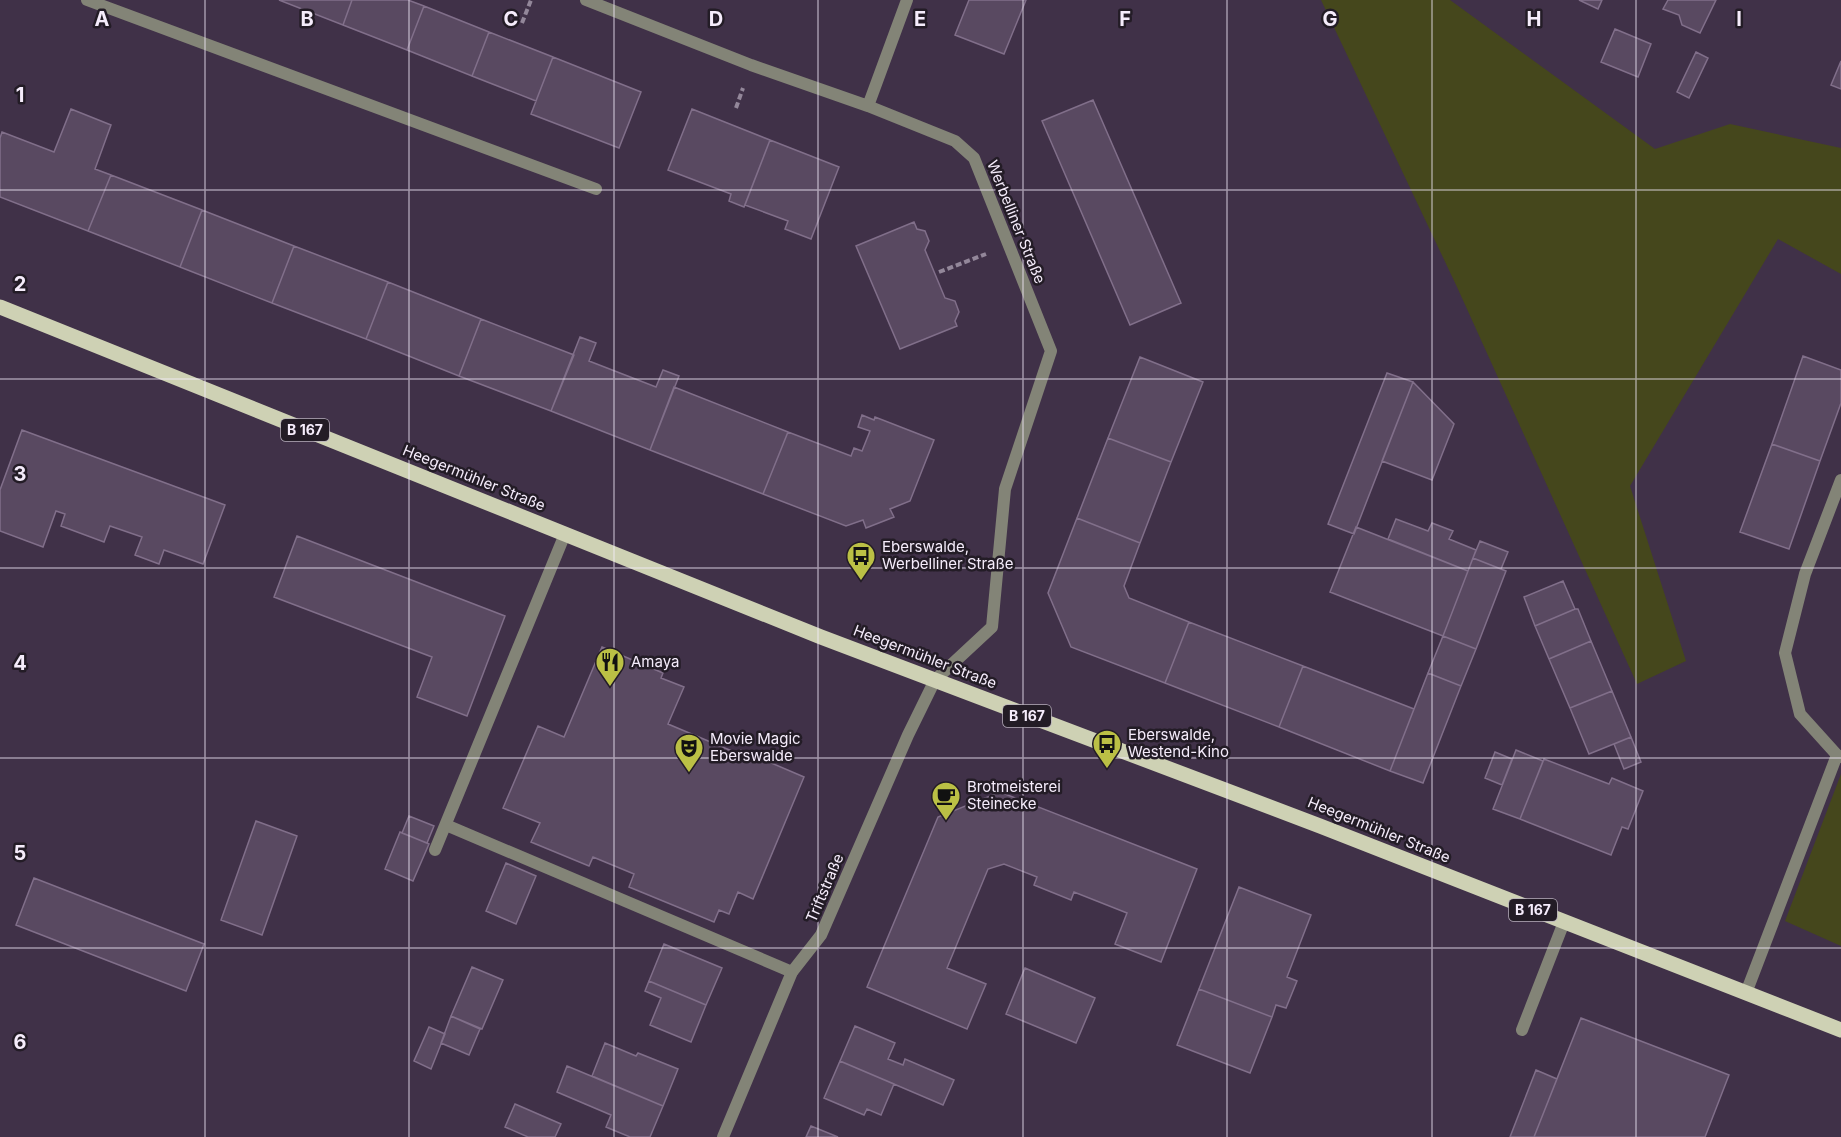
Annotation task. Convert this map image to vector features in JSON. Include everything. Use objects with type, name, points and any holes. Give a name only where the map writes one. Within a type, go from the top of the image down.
[{"type":"main road","name":"Heegermühler Straße","points":[[0,307],[813,634],[1320,826],[1841,1030]]},
{"type":"street","points":[[87,0],[596,189]]},
{"type":"street","name":"Werbelliner Straße","points":[[586,0],[955,141],[974,158],[1051,351],[1005,489],[992,627],[935,680]]},
{"type":"street","points":[[868,106],[907,0]]},
{"type":"street","points":[[1746,993],[1839,756],[1800,714],[1785,653],[1805,574],[1841,480]]},
{"type":"street","points":[[435,850],[565,534]]},
{"type":"street","name":"Triftstraße","points":[[723,1137],[792,972],[822,935],[908,735],[935,680]]},
{"type":"street","points":[[446,825],[792,972]]},
{"type":"street","points":[[1522,1030],[1564,922]]},
{"type":"path","points":[[522,23],[531,0]]},
{"type":"path","points":[[939,272],[1009,245]]},
{"type":"green space","points":[[1321,0],[1450,0],[1655,149],[1730,124],[1841,148],[1841,274],[1778,239],[1630,486],[1686,661],[1637,684],[1457,287]]},
{"type":"green space","points":[[1841,774],[1841,946],[1785,921]]},
{"type":"building","points":[[279,0],[352,0],[343,25]]},
{"type":"building","points":[[352,0],[408,0],[424,6],[407,50],[343,25]]},
{"type":"building","points":[[969,0],[1026,0],[1004,54],[955,35]]},
{"type":"building","points":[[1579,0],[1602,0],[1598,9]]},
{"type":"building","points":[[1668,0],[1716,0],[1700,33],[1682,25],[1679,15],[1663,9]]},
{"type":"building","points":[[424,6],[489,32],[472,76],[407,50]]},
{"type":"building","points":[[1615,29],[1651,44],[1638,77],[1601,62]]},
{"type":"building","points":[[489,32],[553,57],[536,101],[472,76]]},
{"type":"building","points":[[1696,52],[1708,58],[1689,98],[1677,92]]},
{"type":"building","points":[[553,57],[641,92],[619,148],[531,114]]},
{"type":"building","points":[[1841,61],[1841,89],[1831,85]]},
{"type":"building","points":[[1093,100],[1181,303],[1130,325],[1042,121]]},
{"type":"building","points":[[71,109],[111,125],[95,169],[111,175],[88,231],[0,197],[0,138],[2,132],[54,152]]},
{"type":"building","points":[[692,109],[770,140],[744,207],[729,201],[731,194],[668,170]]},
{"type":"building","points":[[770,140],[839,167],[811,239],[785,229],[788,221],[745,205]]},
{"type":"building","points":[[111,175],[202,210],[180,267],[88,231]]},
{"type":"building","points":[[202,210],[294,246],[272,303],[180,267]]},
{"type":"building","points":[[914,222],[917,229],[925,231],[929,241],[925,250],[945,298],[955,301],[959,312],[955,321],[957,326],[900,349],[856,246]]},
{"type":"building","points":[[294,246],[388,282],[366,339],[272,303]]},
{"type":"building","points":[[388,282],[481,319],[459,376],[366,339]]},
{"type":"building","points":[[481,319],[574,355],[551,411],[459,376]]},
{"type":"building","points":[[580,337],[596,343],[589,361],[656,387],[663,370],[679,376],[650,450],[551,411]]},
{"type":"building","points":[[1803,356],[1841,370],[1841,403],[1820,461],[1772,444]]},
{"type":"building","points":[[1140,357],[1203,382],[1171,462],[1108,438]]},
{"type":"building","points":[[1387,373],[1413,382],[1354,534],[1328,524]]},
{"type":"building","points":[[1413,382],[1454,424],[1432,480],[1382,461]]},
{"type":"building","points":[[674,387],[788,432],[763,494],[650,450]]},
{"type":"building","points":[[862,415],[874,420],[875,417],[934,440],[910,501],[890,509],[894,517],[866,528],[863,520],[846,526],[763,494],[788,432],[851,456],[854,448],[862,451],[870,431],[858,427]]},
{"type":"building","points":[[22,430],[225,505],[203,564],[164,550],[159,564],[135,555],[142,537],[110,526],[104,542],[61,526],[65,514],[56,511],[43,547],[0,531],[0,490]]},
{"type":"building","points":[[1108,438],[1171,462],[1140,543],[1077,518]]},
{"type":"building","points":[[1772,444],[1820,461],[1789,549],[1740,532]]},
{"type":"building","points":[[1077,518],[1140,543],[1124,586],[1129,598],[1189,622],[1165,683],[1071,647],[1048,593]]},
{"type":"building","points":[[1396,519],[1428,531],[1432,523],[1453,531],[1449,539],[1476,550],[1468,571],[1388,539]]},
{"type":"building","points":[[1356,527],[1468,571],[1443,636],[1330,592]]},
{"type":"building","points":[[297,536],[505,616],[467,716],[417,697],[432,657],[274,597]]},
{"type":"building","points":[[1480,541],[1508,552],[1501,569],[1473,558]]},
{"type":"building","points":[[1473,558],[1506,571],[1476,649],[1443,636]]},
{"type":"building","points":[[1563,581],[1575,609],[1535,626],[1524,597]]},
{"type":"building","points":[[1578,609],[1591,641],[1549,659],[1535,626]]},
{"type":"building","points":[[1189,622],[1303,666],[1279,727],[1165,683]]},
{"type":"building","points":[[1443,636],[1476,649],[1461,686],[1428,673]]},
{"type":"building","points":[[1591,641],[1612,691],[1570,708],[1549,659]]},
{"type":"building","points":[[602,647],[663,673],[661,678],[684,687],[668,724],[739,754],[741,750],[804,777],[753,899],[738,892],[729,914],[719,910],[714,922],[629,887],[634,874],[593,857],[589,866],[531,842],[540,823],[503,808],[538,726],[564,737]]},
{"type":"building","points":[[1303,666],[1414,709],[1390,771],[1279,727]]},
{"type":"building","points":[[1428,673],[1461,686],[1423,783],[1390,771]]},
{"type":"building","points":[[1612,691],[1631,737],[1589,754],[1570,708]]},
{"type":"building","points":[[1631,737],[1641,762],[1624,769],[1614,744]]},
{"type":"building","points":[[1516,750],[1543,761],[1520,819],[1493,809]]},
{"type":"building","points":[[1495,752],[1512,759],[1502,785],[1485,778]]},
{"type":"building","points":[[1544,759],[1609,784],[1612,778],[1643,791],[1628,829],[1622,827],[1611,855],[1520,819]]},
{"type":"building","points":[[1000,792],[1197,869],[1161,962],[1115,944],[1127,913],[1074,892],[1071,900],[1034,885],[1037,877],[1004,864],[988,869],[947,968],[986,984],[967,1029],[867,987],[938,817]]},
{"type":"building","points":[[409,816],[434,826],[427,843],[402,833]]},
{"type":"building","points":[[256,821],[297,836],[262,935],[221,920]]},
{"type":"building","points":[[400,832],[429,844],[413,881],[385,869]]},
{"type":"building","points":[[506,863],[536,876],[516,924],[486,911]]},
{"type":"building","points":[[34,878],[204,944],[186,991],[16,925]]},
{"type":"building","points":[[1239,887],[1311,915],[1287,977],[1297,981],[1286,1008],[1276,1005],[1272,1017],[1199,989]]},
{"type":"building","points":[[664,944],[722,968],[706,1005],[649,981]]},
{"type":"building","points":[[472,967],[503,980],[482,1029],[451,1016]]},
{"type":"building","points":[[1025,968],[1095,998],[1076,1043],[1006,1014]]},
{"type":"building","points":[[649,981],[706,1005],[691,1042],[650,1025],[661,998],[645,991]]},
{"type":"building","points":[[1199,989],[1272,1017],[1250,1073],[1177,1045]]},
{"type":"building","points":[[451,1016],[480,1029],[469,1055],[441,1043]]},
{"type":"building","points":[[1581,1018],[1729,1075],[1705,1137],[1534,1137]]},
{"type":"building","points":[[855,1026],[895,1043],[888,1059],[903,1065],[905,1059],[954,1080],[943,1105],[840,1061]]},
{"type":"building","points":[[429,1027],[445,1034],[431,1069],[414,1061]]},
{"type":"building","points":[[605,1043],[636,1056],[638,1053],[678,1069],[663,1106],[592,1076]]},
{"type":"building","points":[[840,1061],[894,1084],[881,1115],[867,1109],[864,1115],[824,1098]]},
{"type":"building","points":[[567,1066],[663,1106],[650,1137],[630,1137],[606,1127],[611,1115],[557,1092]]},
{"type":"building","points":[[1536,1070],[1557,1079],[1534,1137],[1510,1137]]},
{"type":"building","points":[[515,1104],[561,1124],[555,1137],[528,1137],[505,1127]]},
{"type":"building","points":[[811,1126],[838,1137],[806,1137]]},
{"type":"place","name":"Eberswalde, Werbelliner Straße","points":[[861,582]]},
{"type":"place","name":"Amaya","points":[[610,688]]},
{"type":"place","name":"Eberswalde, Westend-Kino","points":[[1107,770]]},
{"type":"place","name":"Movie Magic Eberswalde","points":[[689,774]]},
{"type":"place","name":"Brotmeisterei Steinecke","points":[[946,822]]}]
